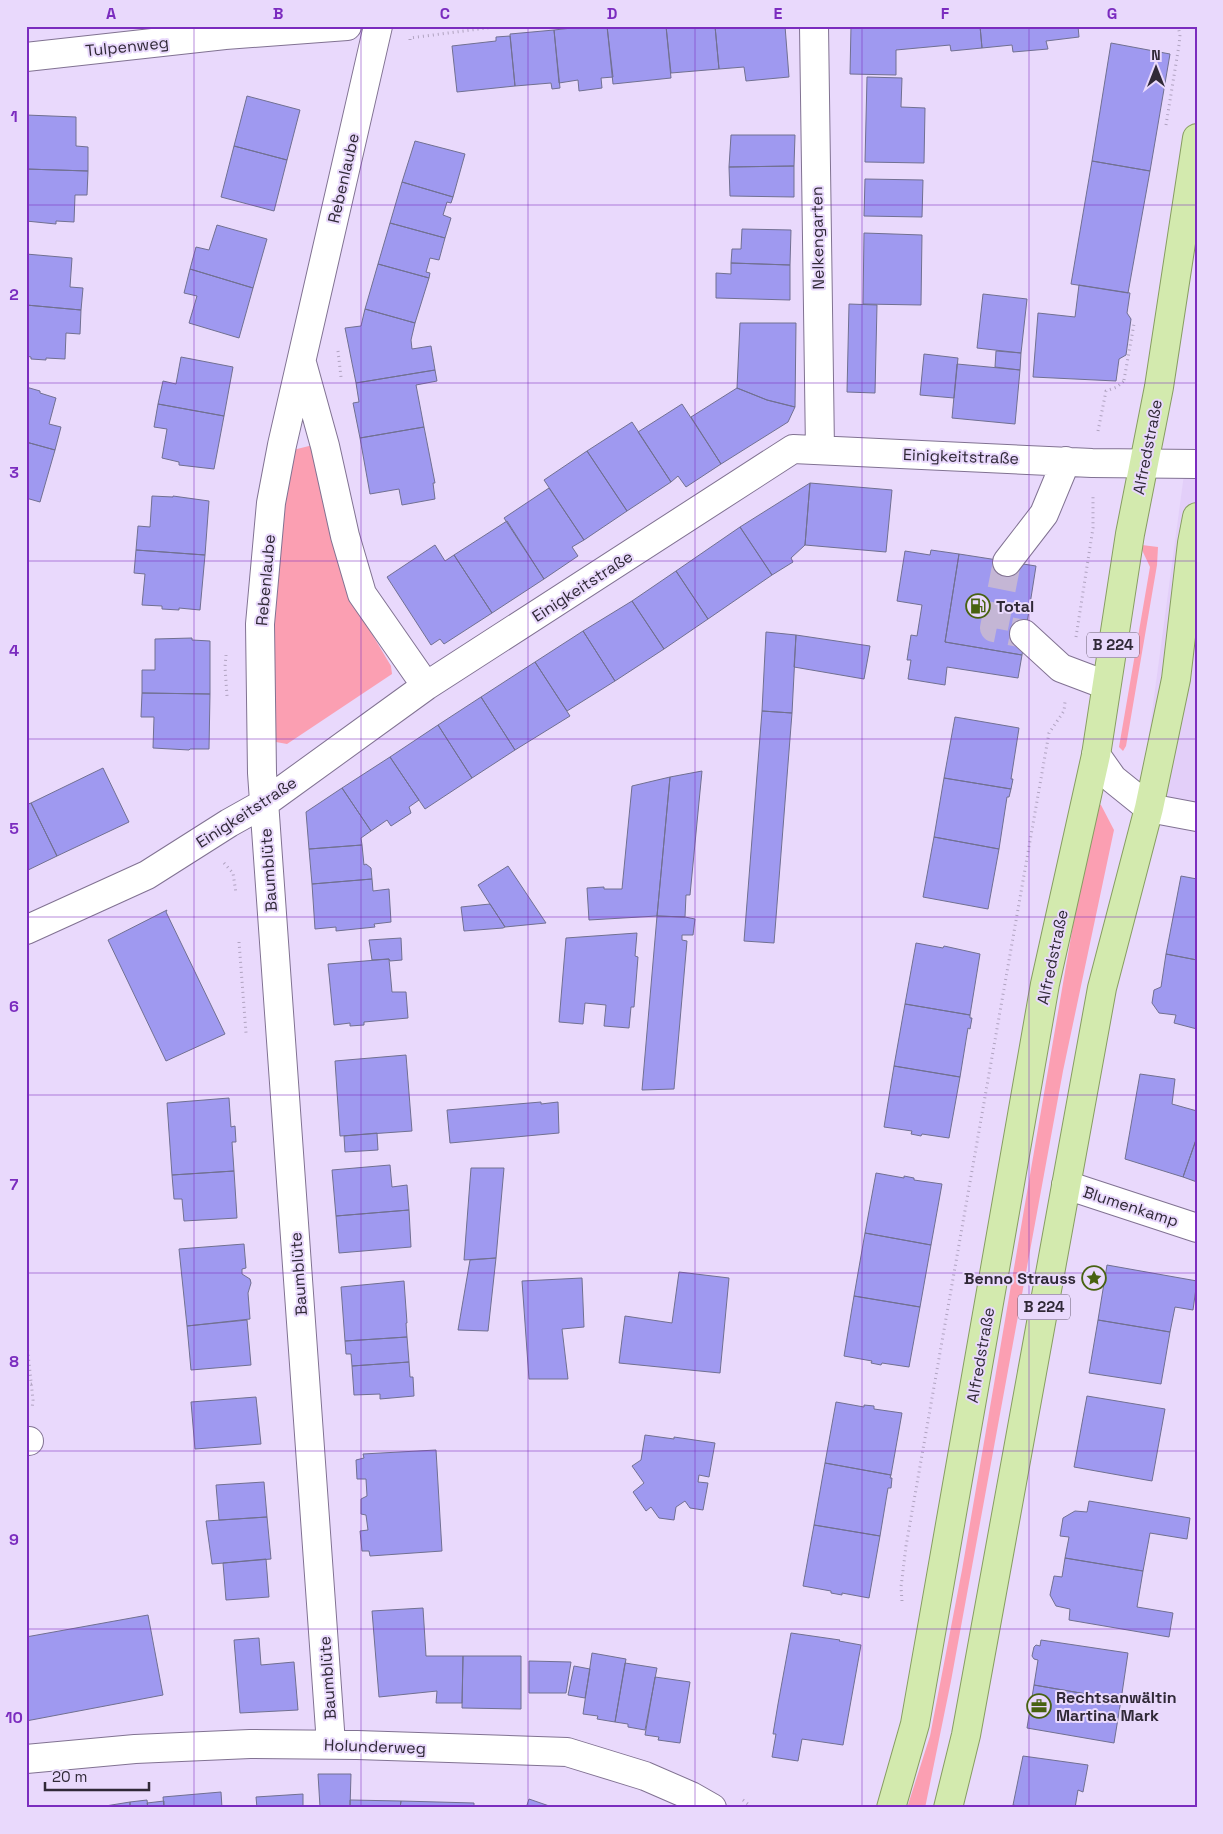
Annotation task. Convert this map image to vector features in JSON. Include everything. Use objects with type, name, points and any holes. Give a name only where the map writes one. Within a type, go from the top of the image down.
[{"type":"main road","name":"Alfredstraße","points":[[891,1808],[915,1724],[1045,984],[1096,756],[1106,685],[1143,462],[1158,386],[1197,138]]},
{"type":"main road","name":"B 224","points":[[948,1808],[966,1735],[1102,988],[1150,808],[1176,679],[1192,543],[1197,517]]},
{"type":"street","name":"Tulpenweg","points":[[26,57],[225,35],[346,26]]},
{"type":"street","name":"Rebenlaube","points":[[263,804],[260,624],[271,502],[282,444],[378,26]]},
{"type":"street","name":"Nelkengarten","points":[[814,26],[820,450]]},
{"type":"street","name":"Rebenlaube","points":[[302,360],[326,446],[345,536],[362,594],[426,686]]},
{"type":"street","name":"Einigkeitstraße","points":[[26,930],[147,875],[229,823],[263,804],[426,686],[793,449],[1066,461],[1197,464]]},
{"type":"street","points":[[1007,562],[1044,514],[1066,461]]},
{"type":"street","points":[[1024,634],[1061,668],[1106,685]]},
{"type":"street","points":[[1096,756],[1113,779],[1150,808],[1197,817]]},
{"type":"street","name":"Baumblüte","points":[[263,804],[331,1744]]},
{"type":"street","name":"Blumenkamp","points":[[1066,1185],[1197,1228]]},
{"type":"street","name":"Holunderweg","points":[[26,1759],[135,1749],[250,1744],[331,1744],[567,1752],[645,1776],[691,1796],[712,1808]]},
{"type":"path","points":[[903,1606],[901,1587],[906,1546],[966,1200],[1049,733],[1064,711],[1093,528],[1092,493],[1053,491]]},
{"type":"path","points":[[26,1335],[33,1400],[28,1441]]},
{"type":"path","points":[[26,1386],[32,1384]]},
{"type":"shaded area","points":[[317,444],[350,597],[391,666],[392,674],[287,744],[276,742],[271,723],[271,652],[283,503],[293,450]]},
{"type":"shaded area","points":[[1185,467],[1197,468],[1197,820],[1139,809]]},
{"type":"shaded area","points":[[1142,545],[1158,547],[1157,565],[1126,746],[1123,751],[1119,747],[1150,567],[1142,550]]},
{"type":"shaded area","points":[[1095,802],[1101,805],[1114,830],[1063,1071],[951,1681],[925,1808],[907,1808],[930,1736],[962,1570]]},
{"type":"building","points":[[607,26],[613,77],[601,78],[602,88],[579,91],[578,80],[559,83],[554,30]]},
{"type":"building","points":[[607,26],[666,26],[671,78],[613,84]]},
{"type":"building","points":[[666,26],[715,26],[719,69],[671,73]]},
{"type":"building","points":[[715,26],[785,26],[789,77],[746,81],[744,67],[719,69]]},
{"type":"building","points":[[851,26],[980,26],[982,48],[951,51],[950,45],[896,50],[896,75],[850,74]]},
{"type":"building","points":[[980,26],[1078,26],[1079,37],[1046,41],[1048,49],[1013,52],[1012,45],[982,48]]},
{"type":"building","points":[[554,30],[560,88],[552,89],[551,83],[515,86],[510,34]]},
{"type":"building","points":[[510,36],[515,86],[457,92],[452,46],[496,41],[496,37]]},
{"type":"building","points":[[1111,43],[1170,54],[1150,171],[1092,161]]},
{"type":"building","points":[[867,77],[902,78],[901,107],[925,108],[924,163],[865,162]]},
{"type":"building","points":[[247,96],[300,110],[287,160],[234,146]]},
{"type":"building","points":[[26,115],[76,117],[76,146],[88,147],[88,171],[26,169]]},
{"type":"building","points":[[731,135],[795,135],[794,166],[729,167]]},
{"type":"building","points":[[415,141],[465,154],[453,197],[402,182]]},
{"type":"building","points":[[234,146],[287,160],[274,211],[221,197]]},
{"type":"building","points":[[1092,161],[1150,171],[1128,293],[1071,284]]},
{"type":"building","points":[[794,166],[794,197],[730,196],[729,167]]},
{"type":"building","points":[[26,169],[88,171],[87,195],[75,195],[74,222],[56,221],[56,224],[26,221]]},
{"type":"building","points":[[865,179],[923,180],[922,217],[864,216]]},
{"type":"building","points":[[402,182],[453,197],[451,203],[447,202],[443,215],[451,218],[445,238],[390,223]]},
{"type":"building","points":[[390,223],[445,238],[439,260],[430,258],[426,272],[430,273],[429,278],[378,264]]},
{"type":"building","points":[[217,225],[267,239],[253,288],[190,269],[196,247],[209,250]]},
{"type":"building","points":[[742,229],[791,230],[790,265],[731,263],[732,249],[741,249]]},
{"type":"building","points":[[864,233],[922,235],[921,305],[863,304]]},
{"type":"building","points":[[26,254],[72,258],[70,287],[83,288],[81,310],[26,305]]},
{"type":"building","points":[[731,263],[790,265],[790,300],[716,298],[716,273],[731,274]]},
{"type":"building","points":[[378,264],[429,278],[415,323],[365,309]]},
{"type":"building","points":[[190,269],[253,288],[239,338],[189,323],[197,296],[184,293]]},
{"type":"building","points":[[1079,285],[1130,293],[1127,313],[1131,319],[1126,355],[1119,359],[1116,381],[1033,377],[1038,313],[1075,317]]},
{"type":"building","points":[[983,294],[1027,299],[1021,353],[977,348]]},
{"type":"building","points":[[849,304],[877,305],[875,393],[847,392]]},
{"type":"building","points":[[26,305],[81,310],[80,334],[66,333],[65,359],[31,359],[31,357],[26,356]]},
{"type":"building","points":[[365,309],[415,323],[411,340],[412,349],[431,346],[435,370],[356,383],[345,328],[361,326]]},
{"type":"building","points":[[740,323],[796,323],[795,407],[767,400],[737,388]]},
{"type":"building","points":[[996,351],[1021,353],[1020,370],[995,367]]},
{"type":"building","points":[[924,354],[958,358],[954,398],[920,395]]},
{"type":"building","points":[[181,357],[233,367],[224,416],[158,404],[163,381],[176,384]]},
{"type":"building","points":[[957,364],[1020,370],[1015,424],[952,418]]},
{"type":"building","points":[[435,370],[437,381],[416,385],[424,427],[360,438],[353,403],[359,402],[356,383]]},
{"type":"building","points":[[26,387],[56,398],[49,424],[61,427],[55,450],[26,442]]},
{"type":"building","points":[[737,388],[767,400],[795,407],[788,422],[721,464],[691,417]]},
{"type":"building","points":[[158,404],[224,416],[214,469],[179,465],[179,462],[162,458],[167,429],[154,427]]},
{"type":"building","points":[[682,404],[721,464],[686,487],[678,476],[671,482],[638,432]]},
{"type":"building","points":[[632,422],[671,482],[627,511],[587,451]]},
{"type":"building","points":[[424,427],[435,483],[433,483],[435,499],[402,505],[399,489],[370,494],[360,438]]},
{"type":"building","points":[[26,442],[55,450],[40,502],[26,498]]},
{"type":"building","points":[[587,451],[627,511],[584,540],[544,480]]},
{"type":"building","points":[[810,483],[892,490],[886,552],[805,545]]},
{"type":"building","points":[[810,483],[805,545],[791,558],[793,562],[772,575],[740,527]]},
{"type":"building","points":[[549,488],[584,540],[572,547],[578,556],[544,579],[504,518]]},
{"type":"building","points":[[152,496],[173,496],[209,501],[205,555],[136,550],[138,526],[150,527]]},
{"type":"building","points":[[507,521],[544,579],[492,613],[454,555]]},
{"type":"building","points":[[740,527],[772,575],[708,619],[676,571]]},
{"type":"building","points":[[435,545],[445,561],[454,555],[492,613],[444,644],[440,639],[431,645],[387,577]]},
{"type":"building","points":[[136,550],[205,555],[200,610],[162,609],[162,606],[142,605],[145,574],[134,573]]},
{"type":"building","points":[[931,550],[959,554],[945,642],[1022,655],[1018,678],[947,667],[945,685],[908,679],[911,660],[907,660],[911,635],[917,636],[922,605],[897,601],[905,551],[930,555]]},
{"type":"building","points":[[959,554],[1036,566],[1022,655],[945,642]]},
{"type":"building","points":[[676,571],[708,619],[664,649],[632,601]]},
{"type":"building","points":[[632,601],[664,649],[615,681],[583,631]]},
{"type":"building","points":[[583,631],[615,681],[567,711],[535,662]]},
{"type":"building","points":[[766,632],[796,635],[792,713],[762,711]]},
{"type":"building","points":[[796,635],[870,646],[864,679],[794,667]]},
{"type":"building","points":[[192,638],[192,640],[210,641],[210,694],[142,693],[142,670],[155,670],[155,639]]},
{"type":"building","points":[[535,662],[570,716],[515,750],[481,697]]},
{"type":"building","points":[[142,693],[210,694],[209,749],[153,748],[154,717],[141,717]]},
{"type":"building","points":[[481,697],[515,750],[472,778],[438,725]]},
{"type":"building","points":[[762,711],[792,713],[774,943],[744,941]]},
{"type":"building","points":[[955,717],[1019,728],[1011,789],[944,778]]},
{"type":"building","points":[[438,725],[472,778],[425,809],[390,757]]},
{"type":"building","points":[[390,757],[419,800],[409,807],[411,813],[391,826],[387,820],[371,831],[342,788]]},
{"type":"building","points":[[103,768],[129,822],[57,856],[31,803]]},
{"type":"building","points":[[702,771],[690,895],[686,895],[685,917],[657,916],[670,777]]},
{"type":"building","points":[[670,777],[657,916],[589,920],[587,888],[622,889],[632,786]]},
{"type":"building","points":[[944,778],[1011,789],[1009,797],[1007,797],[999,849],[934,837]]},
{"type":"building","points":[[342,788],[371,831],[361,838],[362,845],[309,849],[306,812]]},
{"type":"building","points":[[31,803],[57,856],[26,871],[26,805]]},
{"type":"building","points":[[934,837],[999,849],[988,909],[923,897]]},
{"type":"building","points":[[362,845],[364,865],[366,864],[371,868],[372,879],[312,884],[309,849]]},
{"type":"building","points":[[508,866],[546,923],[505,927],[478,885]]},
{"type":"building","points":[[1181,876],[1197,879],[1197,960],[1166,954]]},
{"type":"building","points":[[372,879],[373,891],[389,889],[391,922],[374,924],[375,927],[336,931],[336,927],[315,929],[312,884]]},
{"type":"building","points":[[490,904],[505,927],[464,931],[461,907]]},
{"type":"building","points":[[167,910],[166,912],[225,1034],[166,1061],[108,940]]},
{"type":"building","points":[[657,916],[695,919],[693,935],[682,935],[682,940],[687,941],[674,1089],[642,1090]]},
{"type":"building","points":[[637,933],[635,956],[638,957],[634,1007],[631,1007],[629,1028],[604,1026],[606,1005],[585,1003],[583,1024],[559,1022],[566,938]]},
{"type":"building","points":[[401,938],[402,960],[372,960],[369,940]]},
{"type":"building","points":[[916,943],[943,948],[944,946],[980,954],[970,1015],[905,1004]]},
{"type":"building","points":[[1166,954],[1197,960],[1197,1029],[1174,1023],[1176,1015],[1159,1013],[1152,1003],[1154,990],[1161,987]]},
{"type":"building","points":[[389,959],[392,992],[406,992],[408,1018],[364,1022],[364,1025],[350,1026],[350,1023],[334,1025],[328,964]]},
{"type":"building","points":[[905,1004],[970,1015],[970,1018],[972,1018],[970,1029],[968,1028],[960,1077],[894,1066]]},
{"type":"building","points":[[406,1055],[412,1131],[340,1136],[335,1061]]},
{"type":"building","points":[[894,1066],[960,1077],[949,1138],[922,1134],[921,1136],[911,1134],[912,1131],[884,1127]]},
{"type":"building","points":[[1140,1074],[1175,1079],[1172,1104],[1197,1111],[1197,1137],[1183,1177],[1125,1159]]},
{"type":"building","points":[[229,1098],[231,1127],[235,1126],[236,1142],[232,1142],[234,1171],[172,1175],[167,1103]]},
{"type":"building","points":[[541,1102],[541,1104],[558,1102],[559,1133],[450,1143],[447,1110]]},
{"type":"building","points":[[377,1133],[378,1150],[345,1152],[344,1136]]},
{"type":"building","points":[[1197,1137],[1197,1182],[1183,1177]]},
{"type":"building","points":[[390,1165],[392,1187],[407,1185],[409,1210],[336,1216],[332,1170]]},
{"type":"building","points":[[471,1168],[504,1168],[496,1258],[464,1260]]},
{"type":"building","points":[[234,1171],[237,1218],[184,1221],[182,1199],[174,1199],[172,1175]]},
{"type":"building","points":[[876,1173],[904,1178],[904,1176],[914,1178],[914,1180],[942,1184],[931,1245],[865,1233]]},
{"type":"building","points":[[409,1210],[411,1247],[339,1253],[336,1216]]},
{"type":"building","points":[[865,1233],[931,1245],[920,1307],[854,1296]]},
{"type":"building","points":[[244,1244],[246,1268],[242,1269],[242,1274],[250,1279],[251,1283],[248,1293],[250,1319],[187,1326],[179,1249]]},
{"type":"building","points":[[496,1258],[488,1331],[458,1330],[470,1260]]},
{"type":"building","points":[[1107,1265],[1197,1281],[1193,1310],[1175,1307],[1170,1332],[1098,1320]]},
{"type":"building","points":[[679,1272],[729,1278],[720,1373],[619,1363],[625,1316],[672,1323]]},
{"type":"building","points":[[582,1278],[584,1327],[562,1329],[568,1379],[529,1379],[522,1281]]},
{"type":"building","points":[[404,1281],[407,1337],[345,1341],[341,1287]]},
{"type":"building","points":[[854,1296],[920,1307],[909,1367],[882,1363],[881,1365],[871,1363],[872,1361],[844,1356]]},
{"type":"building","points":[[247,1320],[251,1365],[191,1370],[187,1326]]},
{"type":"building","points":[[1098,1320],[1170,1332],[1161,1384],[1089,1373]]},
{"type":"building","points":[[407,1337],[409,1362],[352,1366],[351,1354],[346,1354],[345,1341]]},
{"type":"building","points":[[409,1362],[410,1377],[413,1377],[414,1396],[380,1399],[380,1394],[354,1395],[352,1366]]},
{"type":"building","points":[[1087,1396],[1165,1409],[1152,1481],[1074,1467]]},
{"type":"building","points":[[256,1397],[261,1444],[195,1449],[191,1402]]},
{"type":"building","points":[[836,1402],[864,1407],[864,1405],[874,1406],[874,1409],[902,1413],[891,1475],[825,1463]]},
{"type":"building","points":[[645,1435],[715,1443],[709,1477],[699,1475],[698,1482],[708,1483],[703,1510],[690,1508],[685,1501],[676,1507],[674,1520],[659,1518],[651,1507],[646,1511],[633,1492],[644,1483],[632,1466],[641,1460]]},
{"type":"building","points":[[436,1450],[442,1551],[370,1556],[369,1551],[362,1551],[360,1531],[368,1530],[366,1515],[361,1514],[361,1499],[367,1496],[366,1479],[357,1479],[356,1460],[364,1458],[363,1454]]},
{"type":"building","points":[[825,1463],[891,1475],[891,1488],[888,1488],[880,1536],[814,1525]]},
{"type":"building","points":[[264,1482],[267,1517],[219,1520],[216,1485]]},
{"type":"building","points":[[1089,1501],[1190,1518],[1187,1539],[1150,1533],[1143,1571],[1065,1558],[1069,1537],[1060,1536],[1063,1518],[1075,1511],[1087,1512]]},
{"type":"building","points":[[267,1517],[271,1559],[212,1564],[206,1521]]},
{"type":"building","points":[[814,1525],[880,1536],[869,1598],[831,1593],[831,1591],[803,1586]]},
{"type":"building","points":[[1065,1558],[1143,1571],[1137,1607],[1173,1613],[1169,1637],[1069,1620],[1070,1609],[1056,1606],[1050,1595],[1054,1576],[1062,1577]]},
{"type":"building","points":[[266,1559],[269,1597],[226,1600],[223,1563]]},
{"type":"building","points":[[423,1608],[426,1656],[463,1656],[462,1703],[436,1703],[437,1691],[379,1697],[372,1611]]},
{"type":"building","points":[[148,1615],[163,1695],[26,1721],[26,1637]]},
{"type":"building","points":[[791,1633],[861,1645],[843,1745],[802,1739],[798,1761],[772,1757],[776,1734],[773,1734]]},
{"type":"building","points":[[259,1638],[261,1665],[294,1662],[298,1710],[240,1713],[234,1640]]},
{"type":"building","points":[[1041,1640],[1128,1653],[1121,1700],[1034,1685],[1038,1660],[1032,1656],[1034,1647],[1036,1645],[1040,1646]]},
{"type":"building","points":[[592,1653],[626,1659],[615,1722],[597,1719],[598,1716],[583,1714]]},
{"type":"building","points":[[463,1656],[521,1656],[521,1709],[462,1708]]},
{"type":"building","points":[[529,1661],[571,1662],[566,1693],[529,1693]]},
{"type":"building","points":[[625,1663],[657,1668],[645,1730],[615,1722]]},
{"type":"building","points":[[574,1666],[590,1669],[585,1698],[568,1695]]},
{"type":"building","points":[[655,1677],[690,1682],[680,1743],[658,1740],[659,1737],[645,1735]]},
{"type":"building","points":[[1034,1685],[1121,1700],[1114,1743],[1027,1728]]},
{"type":"building","points":[[1023,1756],[1088,1765],[1083,1792],[1078,1790],[1075,1808],[1027,1808],[1013,1805]]},
{"type":"building","points":[[318,1774],[351,1774],[350,1808],[320,1807]]},
{"type":"building","points":[[221,1792],[222,1808],[164,1808],[163,1797]]},
{"type":"building","points":[[303,1794],[303,1808],[257,1808],[256,1797]]},
{"type":"building","points":[[529,1799],[555,1808],[526,1808]]},
{"type":"building","points":[[147,1800],[148,1808],[130,1808],[130,1802]]},
{"type":"building","points":[[350,1800],[401,1801],[400,1808],[350,1808]]},
{"type":"building","points":[[164,1801],[164,1808],[148,1808],[147,1803]]},
{"type":"building","points":[[401,1801],[474,1803],[474,1808],[400,1808]]},
{"type":"building","points":[[130,1802],[130,1808],[93,1808]]},
{"type":"tunnel","points":[[1007,562],[994,628],[1024,634]]},
{"type":"place","name":"Total","points":[[978,606]]},
{"type":"place","name":"Benno Strauss","points":[[1094,1278]]},
{"type":"place","name":"Rechtsanwältin Martina Mark","points":[[1039,1706]]}]
